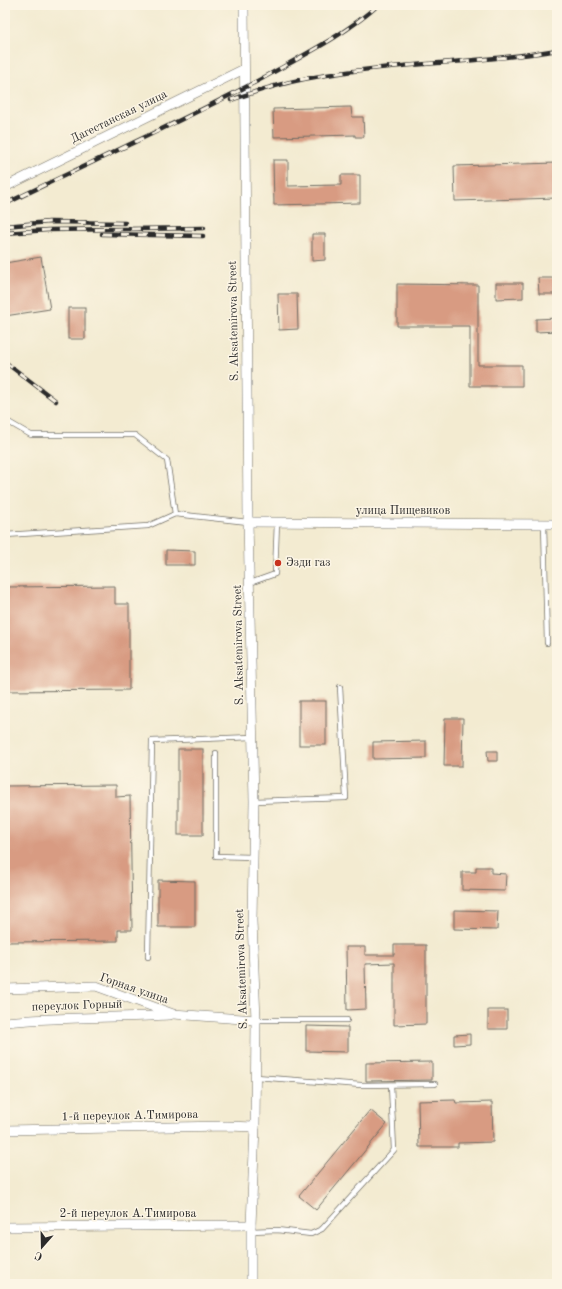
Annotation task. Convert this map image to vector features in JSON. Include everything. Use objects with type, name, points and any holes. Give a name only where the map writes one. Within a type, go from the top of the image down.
[{"type":"street","name":"S. Aksatemirova Street","points":[[244,5],[248,522],[254,801],[252,921],[256,1020],[251,1284]]},
{"type":"street","name":"Дагестанская улица","points":[[5,187],[244,69]]},
{"type":"street","name":"улица Пищевиков","points":[[248,522],[557,524]]},
{"type":"street","name":"Горная улица","points":[[5,989],[96,986],[173,1014],[256,1020]]},
{"type":"street","name":"переулок Горный","points":[[5,1022],[34,1019],[173,1014]]},
{"type":"street","name":"1-й переулок А.Тимирова","points":[[5,1130],[227,1126],[255,1127]]},
{"type":"street","name":"2-й переулок А.Тимирова","points":[[5,1227],[251,1228]]},
{"type":"lane","points":[[5,420],[31,435],[135,434],[167,460],[175,514]]},
{"type":"lane","points":[[5,535],[148,526],[175,514],[248,522]]},
{"type":"lane","points":[[250,583],[275,574],[277,522]]},
{"type":"lane","points":[[544,524],[547,643]]},
{"type":"lane","points":[[254,801],[346,798],[340,687]]},
{"type":"lane","points":[[148,957],[152,741],[253,737]]},
{"type":"lane","points":[[216,753],[216,856],[253,857]]},
{"type":"lane","points":[[256,1020],[347,1020]]},
{"type":"lane","points":[[256,1078],[361,1085],[435,1084]]},
{"type":"lane","points":[[251,1228],[311,1234],[322,1229],[394,1150],[391,1084]]},
{"type":"building","points":[[351,107],[352,117],[363,117],[364,137],[355,137],[355,135],[274,137],[273,109]]},
{"type":"building","points":[[273,160],[288,160],[288,186],[341,185],[341,175],[360,175],[360,203],[274,205]]},
{"type":"building","points":[[557,163],[557,198],[455,201],[454,166]]},
{"type":"building","points":[[312,234],[325,234],[325,260],[312,261]]},
{"type":"building","points":[[41,257],[50,309],[5,316],[5,263]]},
{"type":"building","points":[[538,278],[557,278],[557,294],[539,294]]},
{"type":"building","points":[[496,283],[523,283],[523,298],[496,299]]},
{"type":"building","points":[[397,284],[478,285],[478,365],[522,365],[522,386],[470,386],[470,326],[397,326]]},
{"type":"building","points":[[278,294],[297,294],[298,329],[279,330]]},
{"type":"building","points":[[68,308],[85,308],[85,339],[68,339]]},
{"type":"building","points":[[557,318],[557,331],[536,332],[536,319]]},
{"type":"building","points":[[166,550],[195,551],[195,565],[166,565]]},
{"type":"building","points":[[115,586],[115,604],[129,604],[129,690],[5,691],[5,587]]},
{"type":"building","points":[[299,701],[326,701],[326,745],[299,745]]},
{"type":"building","points":[[445,718],[463,718],[462,766],[444,766]]},
{"type":"building","points":[[426,741],[426,758],[373,759],[373,742]]},
{"type":"building","points":[[178,749],[203,749],[203,835],[178,835]]},
{"type":"building","points":[[487,751],[497,751],[497,761],[488,761]]},
{"type":"building","points":[[116,785],[116,797],[130,796],[132,930],[118,930],[118,941],[5,942],[5,786]]},
{"type":"building","points":[[476,867],[491,867],[491,873],[506,874],[505,891],[462,890],[462,872],[476,872]]},
{"type":"building","points":[[158,880],[195,881],[195,927],[158,927]]},
{"type":"building","points":[[454,910],[498,911],[497,930],[454,929]]},
{"type":"building","points":[[394,945],[426,945],[426,1024],[394,1025],[394,963],[365,964],[366,1009],[347,1010],[346,947],[365,947],[365,955],[394,955]]},
{"type":"building","points":[[488,1010],[507,1010],[507,1029],[488,1029]]},
{"type":"building","points":[[306,1026],[348,1027],[348,1052],[306,1051]]},
{"type":"building","points":[[470,1034],[470,1044],[454,1045],[454,1035]]},
{"type":"building","points":[[432,1062],[432,1080],[366,1081],[366,1063]]},
{"type":"building","points":[[455,1100],[456,1103],[492,1102],[493,1142],[458,1143],[458,1147],[419,1147],[418,1101]]},
{"type":"building","points":[[370,1110],[387,1124],[316,1210],[299,1196]]},
{"type":"railway","points":[[5,204],[167,127],[263,78],[352,26],[378,5]]},
{"type":"railway","points":[[231,100],[283,84],[332,74],[367,69],[503,58],[557,50]]},
{"type":"railway","points":[[5,226],[49,222],[125,223]]},
{"type":"railway","points":[[5,233],[48,230],[204,228]]},
{"type":"railway","points":[[102,234],[203,236]]},
{"type":"railway","points":[[5,362],[56,401]]},
{"type":"place","name":"Эзди газ","points":[[278,563]]}]
